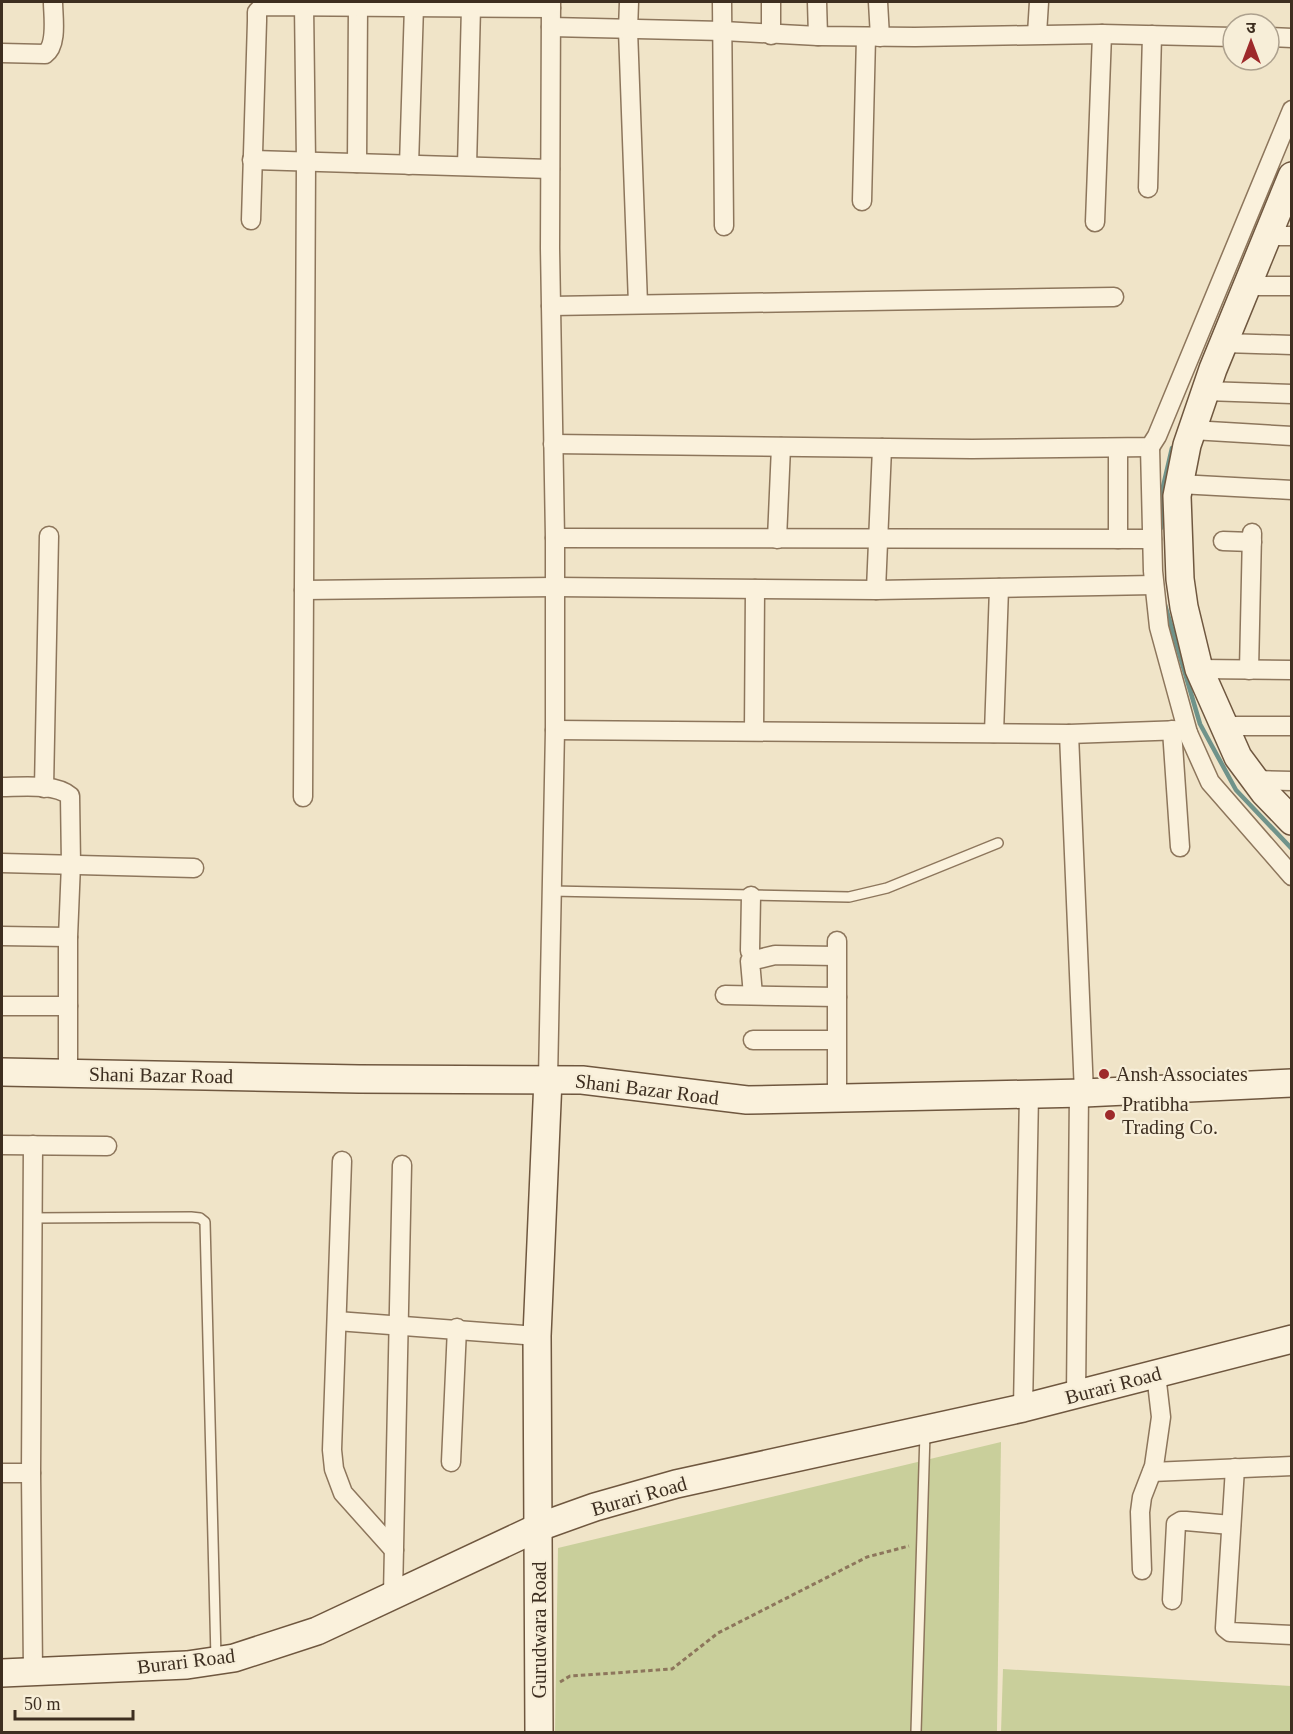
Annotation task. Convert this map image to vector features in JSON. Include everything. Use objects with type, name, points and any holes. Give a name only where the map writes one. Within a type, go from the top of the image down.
[{"type":"street","points":[[2,53],[45,54],[50,51],[53,43],[53,2]]},
{"type":"street","points":[[629,2],[628,30],[638,304]]},
{"type":"street","points":[[722,2],[724,226]]},
{"type":"street","points":[[771,2],[771,35]]},
{"type":"street","points":[[817,2],[818,36]]},
{"type":"street","points":[[862,201],[873,37],[878,2]]},
{"type":"street","points":[[1037,34],[1039,2]]},
{"type":"street","points":[[303,797],[306,162],[304,5]]},
{"type":"street","points":[[250,219],[257,12],[262,6],[551,5],[550,169],[555,730],[548,1080]]},
{"type":"street","points":[[357,163],[358,6]]},
{"type":"street","points":[[410,165],[414,6]]},
{"type":"street","points":[[467,166],[471,7]]},
{"type":"street","points":[[551,27],[873,37],[1037,34],[1221,37]]},
{"type":"street","points":[[1095,222],[1102,34]]},
{"type":"street","points":[[1148,188],[1152,35]]},
{"type":"street","points":[[1180,847],[1180,731],[1159,627],[1154,585],[1150,447],[1157,436],[1292,110]]},
{"type":"street","points":[[252,160],[550,169]]},
{"type":"street","points":[[1289,815],[1238,757],[1199,669],[1184,607],[1177,521],[1179,484],[1192,430],[1247,286],[1279,236],[1292,176]]},
{"type":"street","points":[[1247,286],[1292,286]]},
{"type":"street","points":[[551,306],[1113,297]]},
{"type":"street","points":[[1224,343],[1292,345]]},
{"type":"street","points":[[1207,388],[1292,385]]},
{"type":"street","points":[[1207,388],[1292,394]]},
{"type":"street","points":[[1192,430],[1292,436]]},
{"type":"street","points":[[553,444],[882,448],[1150,447]]},
{"type":"street","points":[[777,539],[781,447]]},
{"type":"street","points":[[876,590],[882,448]]},
{"type":"street","points":[[1118,448],[1118,539]]},
{"type":"street","points":[[1179,484],[1292,490]]},
{"type":"street","points":[[44,788],[49,536]]},
{"type":"street","points":[[1223,541],[1252,537],[1249,670]]},
{"type":"street","points":[[555,538],[1152,539]]},
{"type":"street","points":[[304,590],[555,587],[876,590],[1154,585]]},
{"type":"street","points":[[994,733],[999,588]]},
{"type":"street","points":[[754,731],[755,589]]},
{"type":"street","points":[[1199,669],[1292,670]]},
{"type":"street","points":[[1224,726],[1292,726]]},
{"type":"street","points":[[555,730],[1069,734],[1180,731]]},
{"type":"street","points":[[1180,731],[1210,782],[1292,876]]},
{"type":"street","points":[[1069,734],[1082,1093],[1076,1396]]},
{"type":"street","points":[[1256,780],[1292,781]]},
{"type":"street","points":[[2,787],[64,790],[70,796],[68,1072]]},
{"type":"street","points":[[2,863],[194,868]]},
{"type":"street","points":[[750,951],[752,896]]},
{"type":"street","points":[[2,936],[68,937]]},
{"type":"street","points":[[753,995],[750,961],[837,948],[837,1098]]},
{"type":"street","points":[[725,995],[837,997]]},
{"type":"street","points":[[2,1006],[68,1006]]},
{"type":"street","points":[[753,1040],[836,1040]]},
{"type":"street","name":"Shani Bazar Road","points":[[2,1072],[359,1079],[582,1080],[747,1100],[1082,1093],[1292,1083]]},
{"type":"street","name":"Gurudwara Road","points":[[539,1732],[537,1336],[548,1080]]},
{"type":"street","points":[[1023,1408],[1029,1094]]},
{"type":"street","points":[[2,1145],[107,1146]]},
{"type":"street","points":[[33,1145],[31,1473],[33,1671]]},
{"type":"street","points":[[342,1161],[332,1450],[334,1469],[338,1484],[347,1498],[394,1550]]},
{"type":"street","points":[[393,1595],[402,1165]]},
{"type":"street","points":[[338,1321],[457,1328],[537,1336]]},
{"type":"street","points":[[451,1462],[457,1328]]},
{"type":"street","name":"Burari Road","points":[[2,1673],[187,1665],[234,1658],[317,1631],[539,1527],[595,1507],[676,1484],[1076,1396],[1292,1339]]},
{"type":"street","points":[[1142,1570],[1140,1512],[1142,1497],[1157,1451],[1161,1417],[1156,1374]]},
{"type":"street","points":[[1152,1472],[1292,1466]]},
{"type":"street","points":[[1235,1468],[1225,1628],[1230,1632],[1292,1635]]},
{"type":"street","points":[[2,1473],[31,1473]]},
{"type":"street","points":[[1172,1600],[1176,1524],[1186,1521],[1231,1525]]},
{"type":"lane","points":[[551,891],[849,897],[887,888],[998,843]]},
{"type":"lane","points":[[32,1218],[191,1217],[200,1218],[205,1222],[216,1660]]},
{"type":"lane","points":[[916,1732],[925,1431]]},
{"type":"path","points":[[539,1691],[570,1676],[672,1669],[718,1633],[803,1589],[867,1557],[912,1545]]},
{"type":"green space","points":[[1001,1442],[997,1732],[555,1732],[558,1548]]},
{"type":"green space","points":[[1003,1669],[1291,1686],[1291,1732],[1001,1732]]},
{"type":"waterway","points":[[1161,528],[1162,491],[1172,448]]},
{"type":"waterway","points":[[1165,605],[1200,724],[1236,790],[1292,849]]},
{"type":"place","name":"Ansh Associates","points":[[1104,1074]]},
{"type":"place","name":"Pratibha Trading Co.","points":[[1110,1115]]}]
